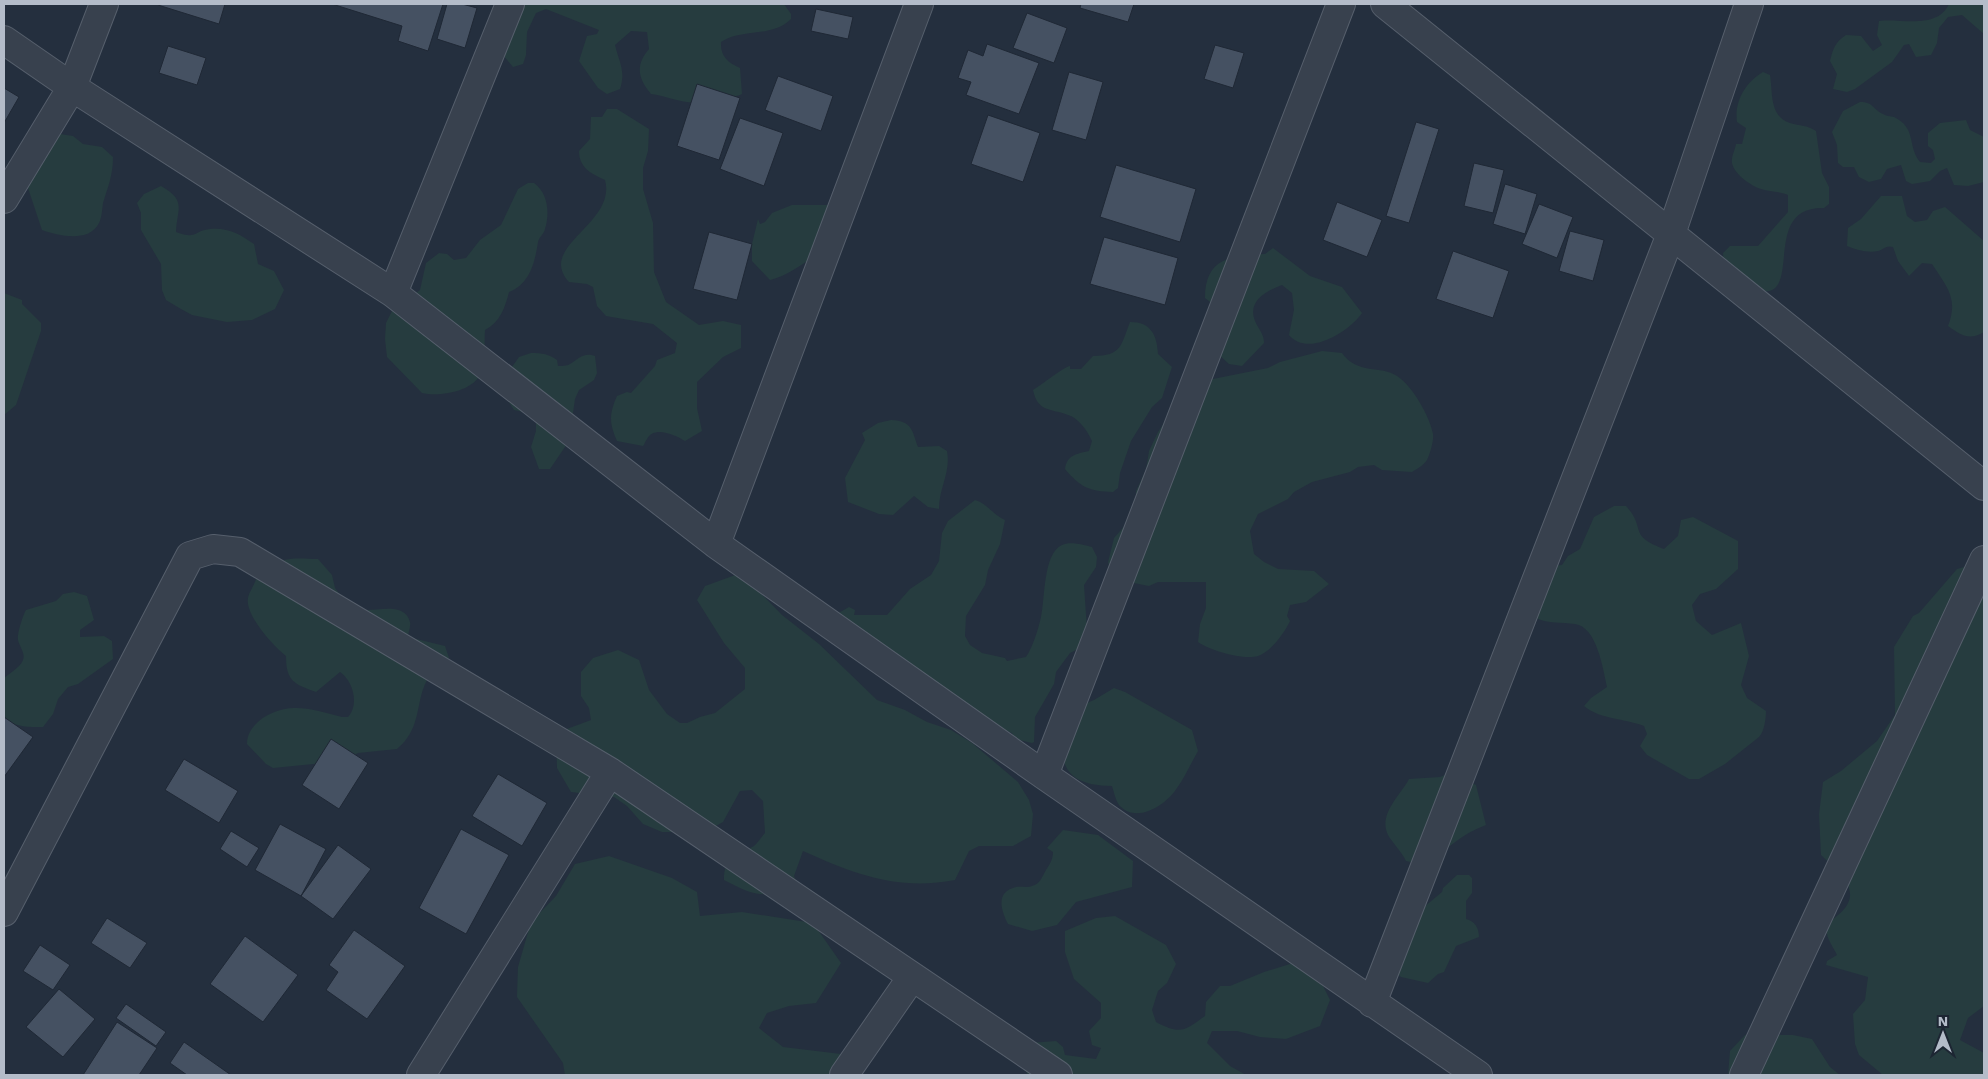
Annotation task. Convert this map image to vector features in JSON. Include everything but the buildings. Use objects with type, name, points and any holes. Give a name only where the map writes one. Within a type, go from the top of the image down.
[{"type":"street","points":[[4,199],[72,87],[104,4]]},
{"type":"street","points":[[393,293],[510,4]]},
{"type":"street","points":[[716,544],[919,4]]},
{"type":"street","points":[[1044,775],[1341,4]]},
{"type":"street","points":[[1384,4],[1984,486]]},
{"type":"street","points":[[1372,1003],[1671,234],[1749,4]]},
{"type":"street","points":[[4,40],[72,87],[393,293],[716,544],[1044,775],[1478,1075]]},
{"type":"street","points":[[4,912],[190,556],[213,549],[240,552],[610,772],[1058,1075]]},
{"type":"street","points":[[1744,1075],[1984,560]]},
{"type":"street","points":[[421,1075],[610,772]]},
{"type":"street","points":[[844,1075],[912,977]]},
{"type":"green space","points":[[513,4],[784,4],[791,14],[791,19],[775,29],[738,35],[721,42],[723,55],[732,64],[740,68],[742,94],[719,96],[695,103],[651,94],[643,83],[640,66],[649,49],[647,32],[631,31],[615,45],[621,67],[622,83],[620,89],[607,94],[598,88],[579,61],[587,36],[597,34],[599,30],[546,9],[536,13],[527,32],[526,55],[523,64],[513,67],[503,55]]},
{"type":"green space","points":[[1949,4],[1984,4],[1984,34],[1962,15],[1948,17],[1939,28],[1937,43],[1931,55],[1916,57],[1909,44],[1904,45],[1892,62],[1855,89],[1847,92],[1833,89],[1837,74],[1830,61],[1839,40],[1846,35],[1861,36],[1873,51],[1882,45],[1877,35],[1879,21],[1927,20],[1943,12]]},
{"type":"green space","points":[[1763,72],[1770,75],[1773,103],[1778,115],[1790,123],[1816,131],[1822,173],[1829,187],[1829,204],[1824,208],[1804,211],[1793,221],[1787,236],[1783,268],[1779,282],[1772,290],[1759,291],[1746,285],[1724,268],[1723,253],[1730,246],[1758,246],[1788,212],[1788,195],[1764,190],[1753,185],[1739,175],[1732,163],[1736,144],[1742,144],[1746,128],[1737,122],[1739,100],[1751,81]]},
{"type":"green space","points":[[1860,102],[1871,104],[1879,112],[1894,117],[1906,126],[1916,156],[1920,162],[1931,163],[1935,159],[1933,150],[1928,146],[1928,133],[1940,123],[1966,120],[1970,130],[1984,137],[1984,182],[1968,186],[1954,185],[1947,168],[1940,171],[1930,181],[1912,184],[1906,181],[1901,165],[1887,169],[1881,179],[1869,182],[1859,177],[1854,167],[1843,167],[1838,163],[1837,145],[1832,132],[1843,111]]},
{"type":"green space","points":[[607,109],[617,109],[649,129],[648,151],[643,168],[643,189],[653,223],[654,272],[666,302],[699,325],[723,321],[741,325],[741,348],[723,357],[697,382],[697,408],[702,431],[685,441],[671,434],[660,432],[650,435],[643,446],[617,441],[612,429],[611,418],[612,408],[617,396],[627,392],[631,393],[655,366],[657,360],[675,353],[677,343],[653,324],[606,316],[597,306],[593,287],[587,284],[569,282],[562,269],[562,257],[600,209],[606,196],[605,180],[587,170],[581,162],[579,151],[590,139],[591,117],[602,117]]},
{"type":"green space","points":[[60,134],[73,136],[83,144],[102,147],[113,157],[111,175],[100,221],[94,229],[81,236],[65,236],[42,230],[25,179]]},
{"type":"green space","points":[[528,183],[534,183],[539,187],[545,198],[547,204],[547,223],[539,240],[533,264],[527,278],[522,284],[509,292],[506,304],[498,319],[485,330],[483,368],[481,373],[471,385],[455,392],[422,393],[387,357],[386,323],[393,309],[420,290],[426,263],[439,253],[447,254],[454,260],[466,258],[480,240],[501,225],[518,189]]},
{"type":"green space","points":[[161,186],[174,196],[179,206],[176,232],[192,235],[210,229],[222,229],[238,234],[254,244],[258,264],[274,271],[284,290],[275,309],[252,320],[227,322],[192,315],[166,300],[162,290],[161,264],[141,230],[141,213],[137,203],[144,194]]},
{"type":"green space","points":[[1881,196],[1902,196],[1907,216],[1915,222],[1927,220],[1933,211],[1945,207],[1984,241],[1984,332],[1979,335],[1965,336],[1948,326],[1952,308],[1951,300],[1946,286],[1932,264],[1922,263],[1909,276],[1898,261],[1893,247],[1889,246],[1870,252],[1847,246],[1848,228],[1861,219]]},
{"type":"green space","points":[[792,205],[828,205],[837,209],[828,248],[792,271],[770,280],[752,261],[752,244],[758,219],[760,224],[765,222],[772,213]]},
{"type":"green space","points":[[1273,248],[1310,276],[1342,287],[1362,313],[1339,334],[1328,339],[1307,344],[1297,341],[1289,335],[1294,310],[1292,293],[1282,285],[1264,294],[1256,302],[1254,308],[1255,321],[1262,334],[1264,343],[1242,366],[1229,364],[1218,354],[1222,311],[1205,298],[1206,285],[1210,274],[1222,261],[1241,256],[1265,254]]},
{"type":"green space","points":[[4,293],[22,300],[22,304],[41,323],[41,331],[16,405],[4,415]]},
{"type":"green space","points":[[1130,322],[1143,324],[1152,331],[1158,354],[1172,367],[1162,398],[1152,407],[1131,441],[1120,473],[1118,488],[1113,492],[1098,491],[1081,484],[1065,469],[1070,458],[1076,454],[1089,451],[1092,441],[1083,426],[1072,417],[1042,406],[1038,403],[1033,390],[1067,367],[1070,366],[1070,369],[1081,369],[1093,356],[1110,354],[1115,351],[1122,343]]},
{"type":"green space","points":[[1322,351],[1342,353],[1355,364],[1391,373],[1409,386],[1420,402],[1431,427],[1433,437],[1427,460],[1412,472],[1382,470],[1374,465],[1358,467],[1350,472],[1312,482],[1294,492],[1288,499],[1258,514],[1250,531],[1254,554],[1278,569],[1314,571],[1329,584],[1306,602],[1290,605],[1287,616],[1290,621],[1288,625],[1277,641],[1263,654],[1244,657],[1219,651],[1198,642],[1200,624],[1206,608],[1206,582],[1158,582],[1149,586],[1124,581],[1110,570],[1108,562],[1114,538],[1128,522],[1136,500],[1136,491],[1146,470],[1149,451],[1158,432],[1170,414],[1208,380],[1268,368],[1280,362]]},
{"type":"green space","points":[[531,353],[551,356],[557,360],[558,366],[569,365],[584,355],[595,356],[597,373],[594,380],[579,390],[575,399],[569,441],[550,469],[539,469],[531,447],[536,431],[536,418],[529,413],[514,410],[505,396],[499,395],[507,374],[519,357]]},
{"type":"green space","points":[[891,420],[904,422],[908,425],[913,432],[918,447],[939,446],[947,451],[948,459],[939,509],[928,507],[914,496],[893,515],[879,514],[848,502],[845,478],[865,440],[862,433],[878,423]]},
{"type":"green space","points":[[975,500],[1005,520],[1000,544],[988,570],[985,585],[966,616],[965,636],[970,645],[982,653],[1005,658],[1007,661],[1026,657],[1033,643],[1041,617],[1048,567],[1051,557],[1056,550],[1065,544],[1081,544],[1092,547],[1097,557],[1096,567],[1084,585],[1087,630],[1082,647],[1070,653],[1056,672],[1054,684],[1035,717],[1034,742],[1032,743],[1015,739],[1012,733],[976,719],[835,615],[849,607],[855,610],[854,615],[887,615],[910,589],[931,575],[939,561],[942,533],[948,521]]},
{"type":"green space","points":[[1614,506],[1626,506],[1636,520],[1639,531],[1645,540],[1664,549],[1678,536],[1681,520],[1693,517],[1738,541],[1738,569],[1716,589],[1700,594],[1692,605],[1696,621],[1712,635],[1741,623],[1749,656],[1741,685],[1747,698],[1766,711],[1765,721],[1759,737],[1725,764],[1699,779],[1689,779],[1647,755],[1640,746],[1647,734],[1644,726],[1598,714],[1584,706],[1591,698],[1607,687],[1601,660],[1594,641],[1583,627],[1536,618],[1551,566],[1562,565],[1568,556],[1580,549],[1594,517]]},
{"type":"green space","points":[[299,558],[318,559],[332,575],[335,588],[349,607],[365,610],[390,609],[403,612],[410,622],[408,637],[445,646],[449,658],[436,668],[428,679],[413,727],[407,738],[397,749],[358,753],[343,761],[273,768],[266,764],[247,744],[248,736],[257,722],[272,713],[288,708],[307,709],[348,717],[353,706],[352,687],[340,672],[316,692],[297,684],[288,671],[286,656],[261,630],[248,605],[248,598],[256,579],[263,576],[278,563]]},
{"type":"green space","points":[[1971,565],[1984,565],[1984,1006],[1968,1018],[1960,1040],[1984,1053],[1984,1075],[1883,1075],[1859,1055],[1855,1044],[1853,1014],[1865,1000],[1868,977],[1826,965],[1827,961],[1837,955],[1830,942],[1827,928],[1846,907],[1850,898],[1850,890],[1842,875],[1821,855],[1819,814],[1823,782],[1841,771],[1877,741],[1895,715],[1894,647],[1913,616],[1919,613],[1957,569]]},
{"type":"green space","points":[[741,573],[782,615],[819,644],[877,700],[905,710],[927,722],[951,730],[972,743],[1018,782],[1029,800],[1033,814],[1031,836],[1013,846],[979,846],[969,851],[955,880],[934,883],[895,882],[877,878],[840,867],[803,851],[794,876],[797,885],[776,893],[760,894],[745,890],[724,880],[726,866],[729,861],[754,846],[765,833],[763,801],[752,790],[740,791],[723,822],[714,827],[681,832],[662,832],[643,824],[627,806],[614,797],[571,792],[557,768],[556,733],[591,720],[589,708],[581,696],[581,672],[593,658],[618,650],[639,660],[649,690],[667,714],[680,723],[687,723],[715,713],[745,689],[745,668],[724,643],[697,600],[705,586]]},
{"type":"green space","points":[[74,592],[87,596],[94,620],[80,630],[80,637],[104,636],[112,641],[113,659],[78,684],[68,687],[58,699],[53,714],[43,727],[16,725],[4,716],[4,678],[19,666],[24,656],[18,637],[25,612],[26,610],[56,601],[63,594]]},
{"type":"green space","points":[[1114,688],[1125,692],[1192,730],[1198,751],[1183,779],[1172,794],[1159,806],[1143,813],[1135,813],[1121,807],[1116,800],[1112,786],[1081,781],[1072,775],[1066,767],[1063,757],[1059,715],[1094,700]]},
{"type":"green space","points":[[1452,772],[1476,785],[1486,825],[1462,837],[1426,865],[1406,861],[1388,835],[1386,820],[1391,806],[1409,779],[1440,777]]},
{"type":"green space","points":[[1063,830],[1098,835],[1133,861],[1132,887],[1076,902],[1057,925],[1032,931],[1008,924],[1003,913],[1002,897],[1009,889],[1030,887],[1039,882],[1052,857],[1053,852],[1047,848]]},
{"type":"green space","points":[[609,856],[672,878],[697,892],[700,916],[742,912],[813,923],[841,963],[816,1003],[789,1006],[767,1013],[759,1028],[783,1047],[841,1054],[845,1075],[565,1075],[563,1063],[517,997],[518,967],[531,922],[556,896],[575,864]]},
{"type":"green space","points":[[1457,875],[1469,875],[1472,878],[1472,893],[1466,901],[1466,919],[1476,925],[1479,937],[1456,946],[1444,972],[1438,974],[1428,983],[1401,977],[1388,965],[1424,907],[1442,892],[1443,888]]},
{"type":"green space","points":[[1115,916],[1166,945],[1176,964],[1167,983],[1158,991],[1152,1010],[1156,1022],[1171,1029],[1182,1030],[1187,1028],[1205,1016],[1206,1002],[1220,986],[1230,986],[1264,972],[1309,958],[1330,1000],[1320,1026],[1286,1039],[1260,1037],[1237,1031],[1212,1031],[1207,1043],[1230,1066],[1246,1075],[1028,1075],[1015,1053],[1015,1044],[1056,1041],[1063,1047],[1065,1055],[1096,1059],[1101,1048],[1092,1045],[1089,1031],[1101,1018],[1101,1003],[1074,979],[1065,952],[1065,931],[1096,918]]},
{"type":"green space","points":[[1745,1035],[1793,1035],[1812,1039],[1830,1067],[1840,1075],[1728,1075],[1730,1051]]}]
